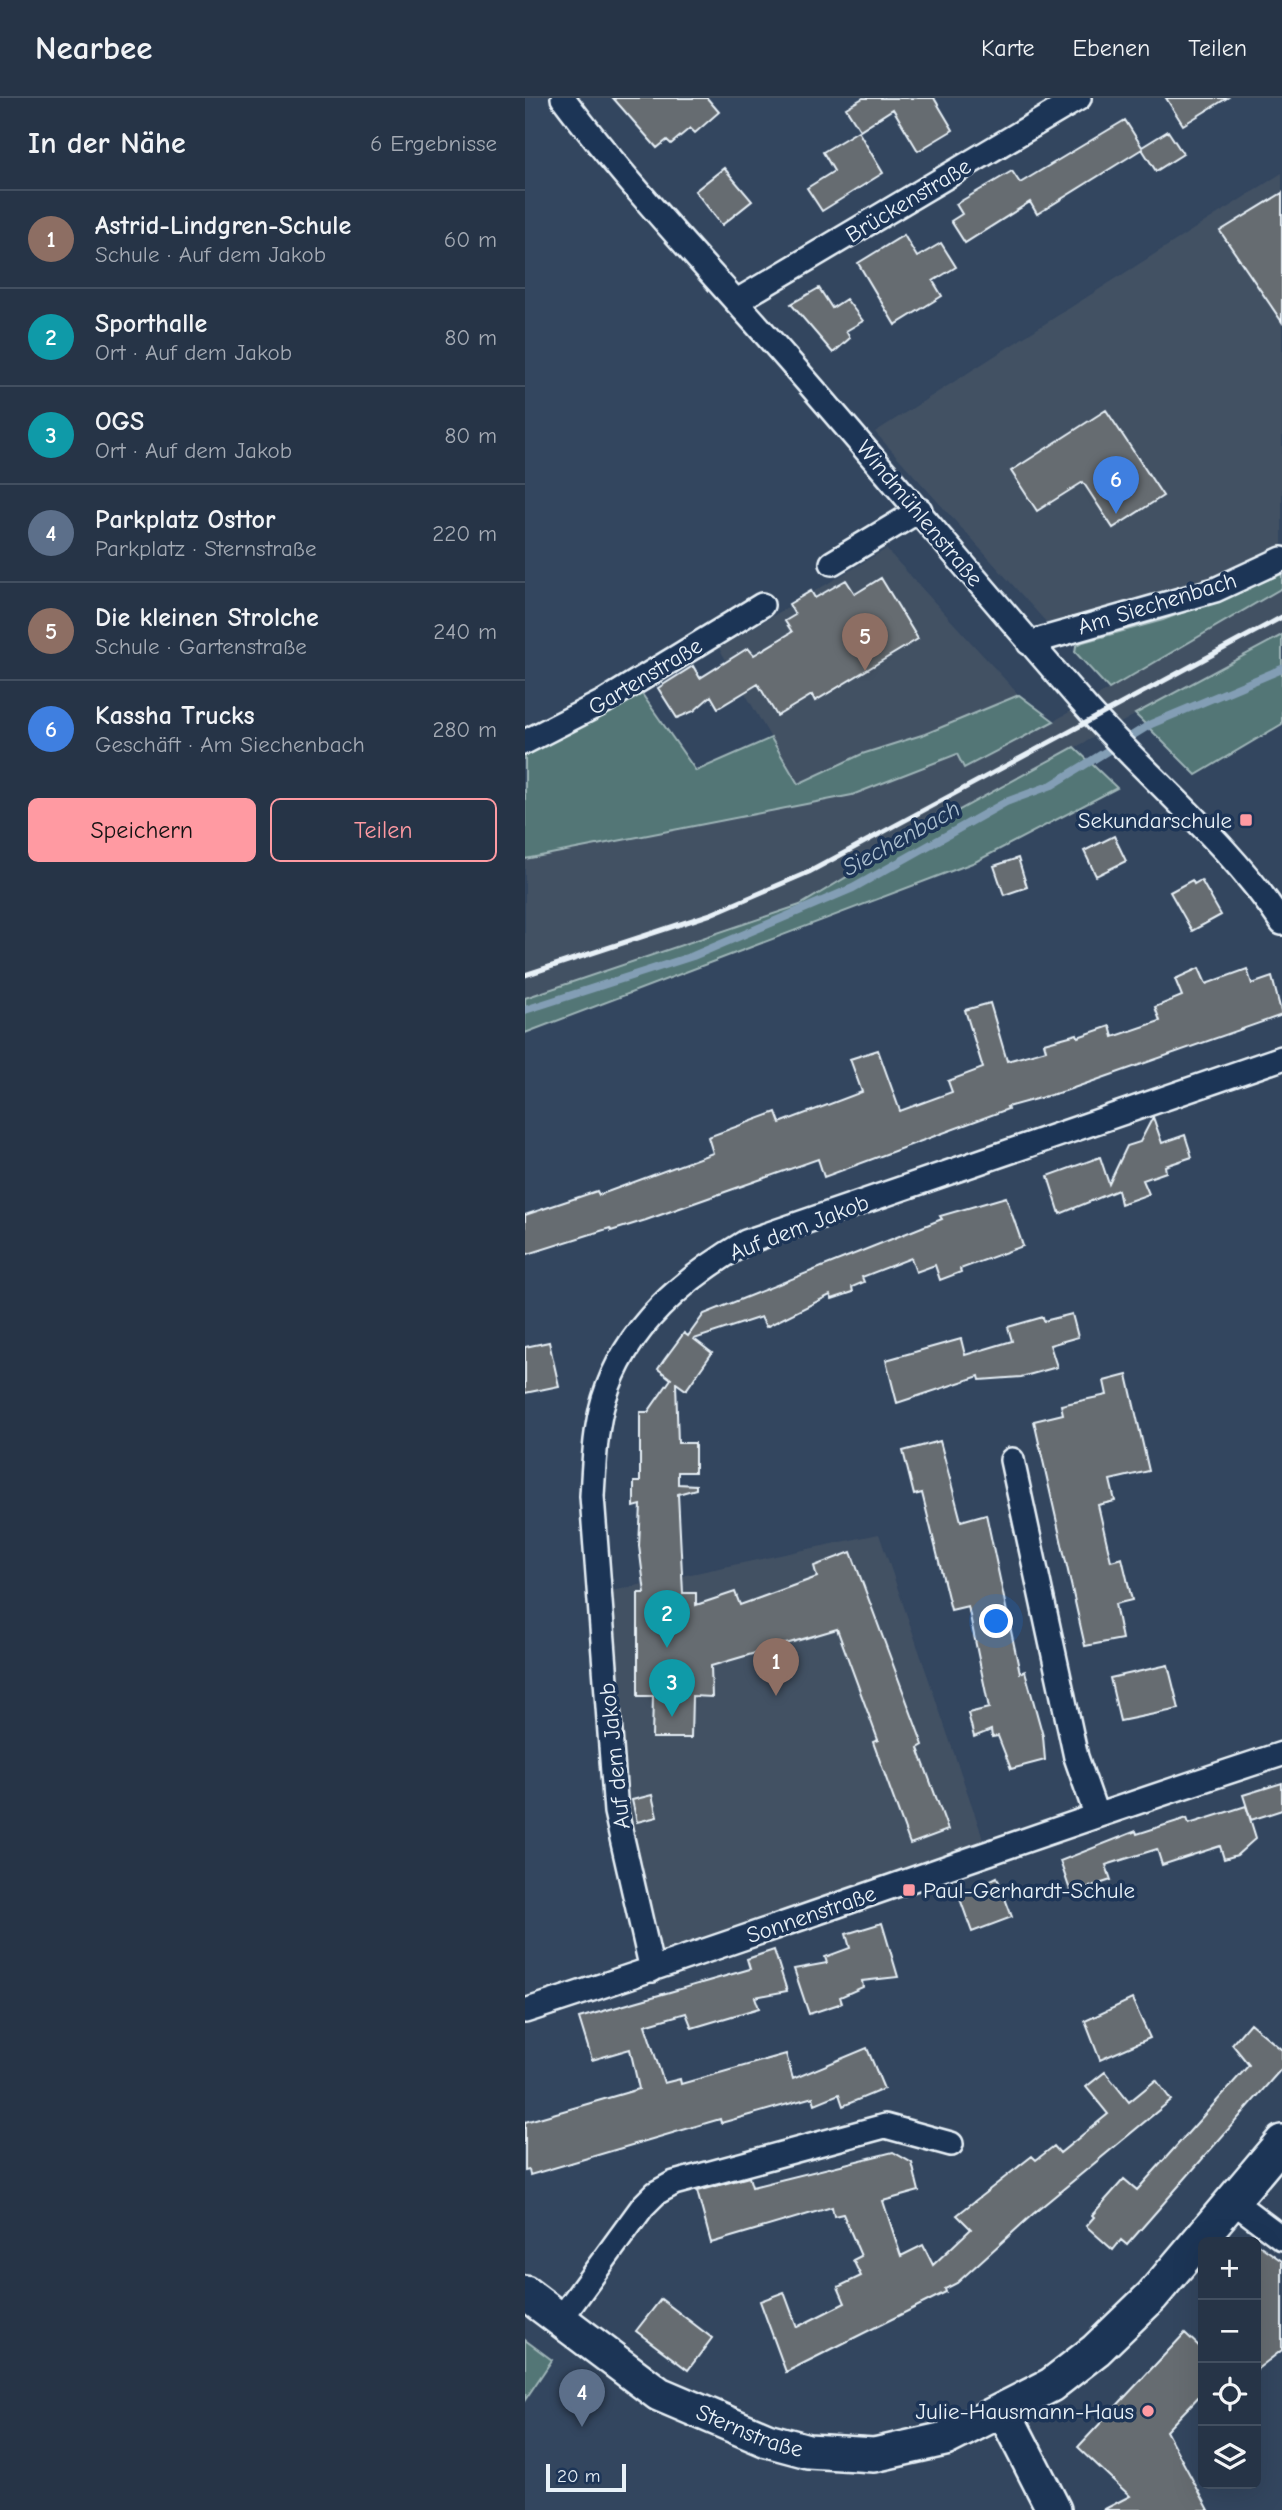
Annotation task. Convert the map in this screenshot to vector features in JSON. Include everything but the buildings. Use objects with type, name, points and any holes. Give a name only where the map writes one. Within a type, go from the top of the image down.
[{"type":"main road","name":"Sternstraße","points":[[525,2293],[659,2394],[735,2428],[808,2451],[874,2455],[945,2439],[1004,2412],[1051,2385],[1096,2350],[1151,2296],[1234,2202],[1282,2142]]},
{"type":"main road","points":[[1004,2412],[1054,2510]]},
{"type":"street","name":"Windmühlenstraße","points":[[563,98],[920,510],[1029,643],[1108,731],[1220,843],[1266,898],[1282,923]]},
{"type":"street","name":"Brückenstraße","points":[[737,301],[1079,98]]},
{"type":"street","points":[[832,563],[920,510]]},
{"type":"street","name":"Am Siechenbach","points":[[1029,643],[1215,590],[1282,559]]},
{"type":"street","name":"Gartenstraße","points":[[525,742],[605,701],[762,605]]},
{"type":"street","name":"Auf dem Jakob","points":[[652,1970],[616,1812],[593,1496],[595,1451],[604,1399],[623,1354],[649,1318],[674,1291],[746,1242],[1282,1058]]},
{"type":"street","points":[[1011,1460],[1076,1757],[1096,1814]]},
{"type":"street","name":"Sonnenstraße","points":[[525,2011],[652,1970],[1096,1814],[1282,1754]]},
{"type":"street","points":[[560,2320],[643,2206],[656,2193],[674,2183],[885,2126],[951,2144]]},
{"type":"street","points":[[1234,2202],[1282,2238]]},
{"type":"shaded area","points":[[1282,173],[1282,550],[1214,583],[1047,623],[875,432]]},
{"type":"shaded area","points":[[886,549],[1019,695],[925,734],[862,754],[798,785],[719,648]]},
{"type":"shaded area","points":[[1282,588],[1282,635],[942,820],[800,905],[525,998],[525,859],[852,795],[957,754],[965,768],[1054,721]]},
{"type":"shaded area","points":[[879,1534],[985,1844],[659,1959],[625,1802],[611,1591]]},
{"type":"green space","points":[[1282,574],[1282,588],[1109,689],[1075,652],[1076,646],[1083,642],[1163,620]]},
{"type":"green space","points":[[1282,635],[1282,724],[1196,775],[1135,714]]},
{"type":"green space","points":[[642,694],[696,771],[771,738],[798,784],[862,754],[925,734],[1019,695],[1054,721],[964,768],[957,754],[852,795],[525,859],[525,755]]},
{"type":"green space","points":[[1074,747],[1117,788],[975,862],[525,1033],[525,998],[800,905],[941,820]]},
{"type":"green space","points":[[525,2340],[552,2360],[525,2400]]},
{"type":"waterway","name":"Siechenbach","points":[[525,1010],[693,956],[853,888],[1006,802],[1052,785],[1151,724],[1282,669]]},
{"type":"railway","points":[[525,975],[711,914],[809,872],[1282,617]]},
{"type":"place","name":"Kassha Trucks","points":[[1116,514]]},
{"type":"place","name":"Die kleinen Strolche","points":[[865,671]]},
{"type":"place","name":"Sekundarschule","points":[[1246,820]]},
{"type":"place","name":"Sporthalle","points":[[667,1648]]},
{"type":"place","name":"Astrid-Lindgren-Schule","points":[[776,1696]]},
{"type":"place","name":"OGS","points":[[672,1717]]},
{"type":"place","name":"Paul-Gerhardt-Schule","points":[[909,1890]]},
{"type":"place","name":"Julie-Hausmann-Haus","points":[[1148,2411]]},
{"type":"place","name":"Parkplatz Osttor","points":[[582,2427]]}]
